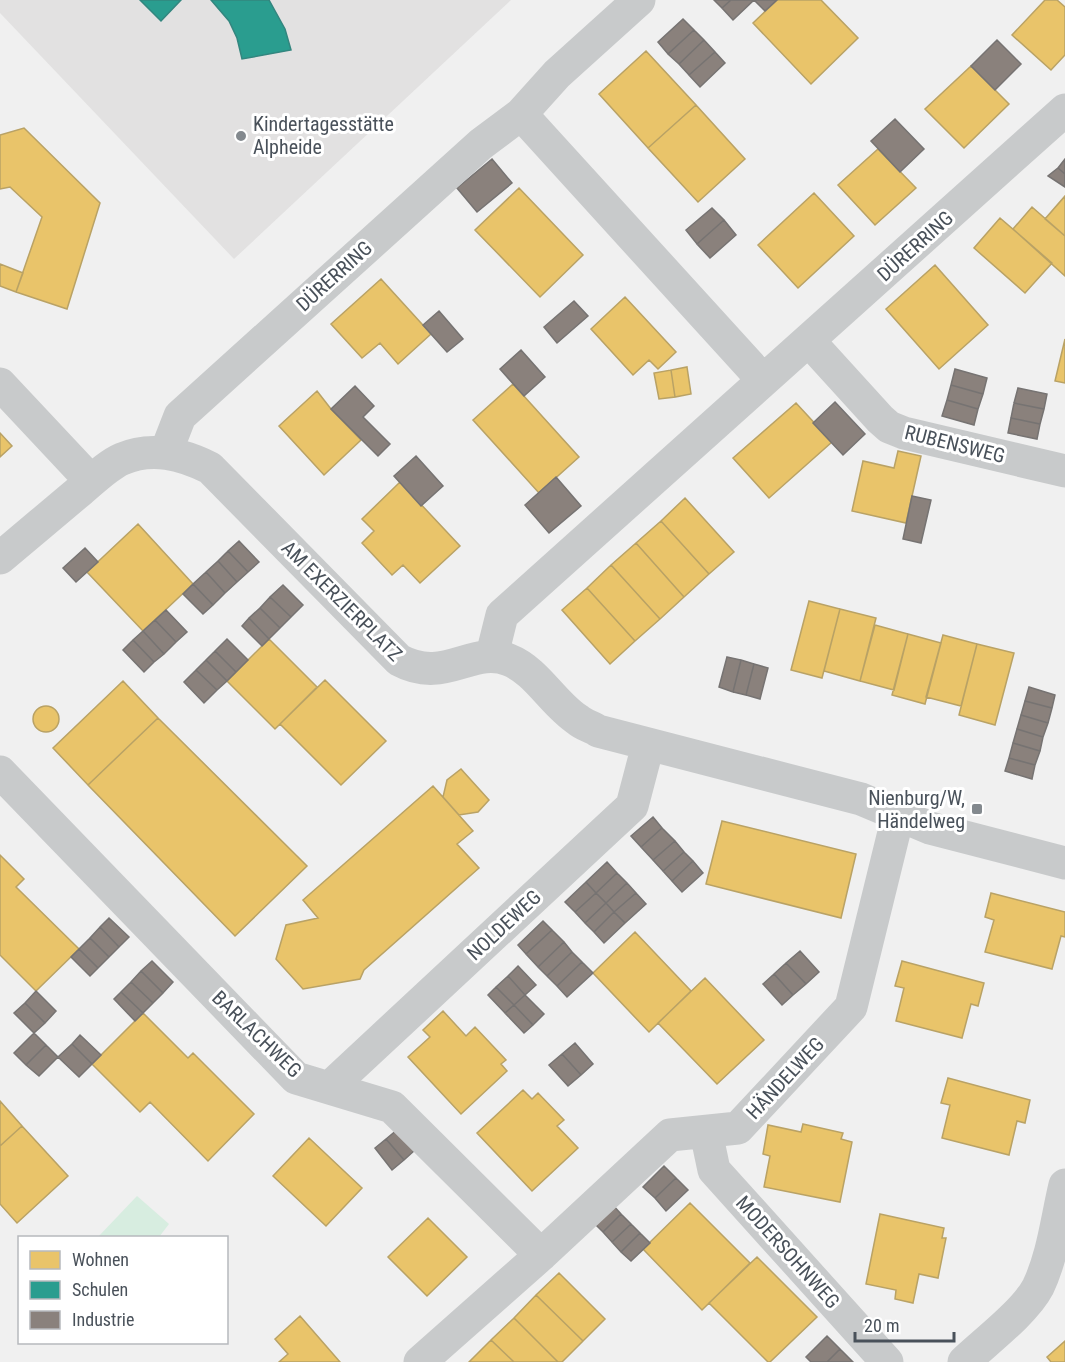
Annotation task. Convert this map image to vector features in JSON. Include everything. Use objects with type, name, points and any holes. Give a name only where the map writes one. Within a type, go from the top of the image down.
[{"type":"street","name":"DÜRERRING","points":[[166,452],[180,416],[472,152],[521,114],[557,74],[639,0]]},
{"type":"street","name":"DÜRERRING","points":[[492,655],[502,615],[1065,110]]},
{"type":"street","points":[[521,114],[763,380]]},
{"type":"street","name":"RUBENSWEG","points":[[809,341],[890,427],[904,433],[1065,471]]},
{"type":"street","points":[[0,384],[91,481]]},
{"type":"street","name":"AM EXERZIERPLATZ","points":[[0,558],[120,459],[166,452],[189,457],[210,468],[399,660],[411,666],[436,669],[492,655]]},
{"type":"street","points":[[492,655],[511,660],[578,720],[598,731],[861,799],[930,828],[1065,863]]},
{"type":"street","name":"NOLDEWEG","points":[[329,1088],[632,807],[648,745]]},
{"type":"street","name":"BARLACHWEG","points":[[0,772],[297,1078],[392,1107],[541,1255]]},
{"type":"street","name":"HÄNDELWEG","points":[[420,1362],[670,1136],[738,1128],[851,1007],[898,816]]},
{"type":"street","name":"MODERSOHNWEG","points":[[706,1132],[714,1170],[887,1362]]},
{"type":"street","points":[[964,1362],[1020,1310],[1037,1288],[1046,1264],[1065,1185]]},
{"type":"shaded area","name":"Kindertagesstätte Alpheide","points":[[0,0],[511,0],[234,259],[0,13]]},
{"type":"green space","points":[[137,1196],[169,1224],[160,1236],[99,1236]]},
{"type":"building: Wohnen","points":[[777,0],[821,0],[858,38],[811,84],[753,23]]},
{"type":"building: Wohnen","points":[[1045,0],[1057,0],[1065,7],[1065,55],[1051,70],[1012,35]]},
{"type":"building: Wohnen","points":[[646,51],[696,105],[648,148],[599,94]]},
{"type":"building: Wohnen","points":[[971,66],[1009,104],[964,148],[925,109]]},
{"type":"building: Wohnen","points":[[696,105],[745,159],[698,202],[648,148]]},
{"type":"building: Wohnen","points":[[24,128],[100,203],[67,309],[16,292],[42,217],[10,187],[0,189],[0,135]]},
{"type":"building: Wohnen","points":[[878,149],[916,188],[875,225],[838,185]]},
{"type":"building: Wohnen","points":[[519,188],[583,255],[540,297],[475,230]]},
{"type":"building: Wohnen","points":[[814,193],[854,236],[798,288],[758,245]]},
{"type":"building: Wohnen","points":[[1065,196],[1065,236],[1045,219]]},
{"type":"building: Wohnen","points":[[1032,207],[1065,236],[1065,276],[1013,229]]},
{"type":"building: Wohnen","points":[[1000,218],[1052,263],[1025,293],[974,248]]},
{"type":"building: Wohnen","points":[[0,264],[23,273],[16,292],[0,286]]},
{"type":"building: Wohnen","points":[[935,265],[988,325],[939,369],[886,309]]},
{"type":"building: Wohnen","points":[[381,279],[431,334],[398,364],[380,343],[362,358],[331,324]]},
{"type":"building: Wohnen","points":[[625,297],[676,352],[658,369],[649,360],[633,375],[591,329]]},
{"type":"building: Wohnen","points":[[1065,339],[1065,383],[1055,381]]},
{"type":"building: Wohnen","points":[[687,367],[691,394],[675,397],[671,370]]},
{"type":"building: Wohnen","points":[[671,370],[675,397],[659,399],[654,373]]},
{"type":"building: Wohnen","points":[[513,384],[579,457],[539,493],[473,420]]},
{"type":"building: Wohnen","points":[[317,391],[361,440],[324,475],[279,426]]},
{"type":"building: Wohnen","points":[[796,403],[832,442],[769,498],[733,458]]},
{"type":"building: Wohnen","points":[[0,433],[12,446],[0,457]]},
{"type":"building: Wohnen","points":[[898,451],[921,456],[906,523],[852,511],[863,461],[894,468]]},
{"type":"building: Wohnen","points":[[400,482],[460,546],[420,583],[403,565],[392,575],[362,543],[374,531],[362,519]]},
{"type":"building: Wohnen","points":[[685,498],[734,552],[709,574],[661,521]]},
{"type":"building: Wohnen","points":[[661,521],[709,574],[684,597],[636,543]]},
{"type":"building: Wohnen","points":[[138,524],[193,584],[143,631],[87,572]]},
{"type":"building: Wohnen","points":[[636,543],[684,597],[660,619],[611,565]]},
{"type":"building: Wohnen","points":[[611,565],[660,619],[635,641],[587,588]]},
{"type":"building: Wohnen","points":[[587,588],[635,641],[610,664],[562,610]]},
{"type":"building: Wohnen","points":[[809,601],[840,609],[822,678],[791,670]]},
{"type":"building: Wohnen","points":[[840,609],[876,618],[860,681],[824,671]]},
{"type":"building: Wohnen","points":[[875,625],[908,634],[894,690],[860,681]]},
{"type":"building: Wohnen","points":[[908,634],[941,643],[925,704],[892,695]]},
{"type":"building: Wohnen","points":[[943,635],[977,644],[961,706],[926,697]]},
{"type":"building: Wohnen","points":[[269,639],[317,687],[275,729],[227,681]]},
{"type":"building: Wohnen","points":[[977,644],[1014,653],[995,725],[959,715]]},
{"type":"building: Wohnen","points":[[325,680],[386,741],[341,785],[280,724]]},
{"type":"building: Wohnen","points":[[123,681],[158,718],[88,785],[53,748]]},
{"type":"building: Wohnen","points":[[46,706],[55,710],[59,719],[55,728],[46,732],[37,728],[33,719],[37,710]]},
{"type":"building: Wohnen","points":[[158,718],[307,866],[235,936],[88,785]]},
{"type":"building: Wohnen","points":[[461,769],[489,800],[478,812],[459,815],[443,797],[447,780]]},
{"type":"building: Wohnen","points":[[433,786],[473,831],[457,844],[479,868],[364,970],[360,979],[303,989],[276,959],[286,925],[318,918],[303,900]]},
{"type":"building: Wohnen","points":[[722,821],[856,854],[841,918],[706,884]]},
{"type":"building: Wohnen","points":[[0,855],[24,879],[16,887],[79,949],[36,991],[0,955]]},
{"type":"building: Wohnen","points":[[991,893],[1065,912],[1065,937],[1061,936],[1052,969],[985,952],[994,920],[985,917]]},
{"type":"building: Wohnen","points":[[635,932],[691,991],[649,1032],[593,973]]},
{"type":"building: Wohnen","points":[[902,961],[984,983],[978,1006],[971,1004],[962,1038],[896,1021],[904,988],[895,986]]},
{"type":"building: Wohnen","points":[[705,978],[764,1040],[717,1084],[658,1023]]},
{"type":"building: Wohnen","points":[[443,1011],[466,1036],[475,1027],[506,1060],[501,1064],[507,1071],[461,1114],[408,1057],[430,1037],[423,1030]]},
{"type":"building: Wohnen","points":[[143,1013],[188,1058],[193,1053],[254,1114],[208,1161],[150,1102],[140,1112],[92,1064]]},
{"type":"building: Wohnen","points":[[948,1078],[1030,1100],[1025,1123],[1017,1121],[1009,1155],[942,1138],[950,1105],[941,1103]]},
{"type":"building: Wohnen","points":[[523,1090],[532,1099],[538,1093],[564,1120],[557,1126],[578,1148],[532,1191],[477,1133]]},
{"type":"building: Wohnen","points":[[0,1101],[22,1126],[0,1146]]},
{"type":"building: Wohnen","points":[[803,1124],[843,1133],[841,1139],[852,1142],[840,1202],[764,1187],[770,1156],[763,1154],[768,1125],[801,1132]]},
{"type":"building: Wohnen","points":[[22,1126],[68,1176],[17,1223],[0,1204],[0,1146]]},
{"type":"building: Wohnen","points":[[309,1138],[362,1188],[326,1226],[273,1176]]},
{"type":"building: Wohnen","points":[[690,1203],[750,1263],[702,1310],[643,1249]]},
{"type":"building: Wohnen","points":[[880,1214],[944,1228],[942,1238],[946,1238],[938,1278],[919,1274],[913,1303],[895,1299],[896,1290],[866,1284]]},
{"type":"building: Wohnen","points":[[428,1218],[467,1257],[427,1296],[388,1257]]},
{"type":"building: Wohnen","points":[[757,1257],[817,1317],[770,1362],[709,1303]]},
{"type":"building: Wohnen","points":[[559,1273],[605,1319],[583,1341],[536,1295]]},
{"type":"building: Wohnen","points":[[536,1295],[583,1341],[562,1362],[558,1362],[514,1318]]},
{"type":"building: Wohnen","points":[[300,1316],[340,1362],[279,1362],[288,1354],[275,1339]]},
{"type":"building: Wohnen","points":[[514,1318],[558,1362],[514,1362],[491,1340]]},
{"type":"building: Wohnen","points":[[491,1340],[514,1362],[469,1362]]},
{"type":"building: Wohnen","points":[[1065,1341],[1065,1362],[1051,1362],[1047,1357]]},
{"type":"building: Schulen","points":[[140,0],[181,0],[161,21]]},
{"type":"building: Schulen","points":[[211,0],[269,0],[285,29],[291,50],[242,59],[237,38],[229,21]]},
{"type":"building: Industrie","points":[[714,0],[731,0],[722,8]]},
{"type":"building: Industrie","points":[[731,0],[754,0],[733,20],[722,8]]},
{"type":"building: Industrie","points":[[754,0],[777,0],[765,11]]},
{"type":"building: Industrie","points":[[683,19],[694,30],[668,54],[658,42]]},
{"type":"building: Industrie","points":[[694,30],[704,40],[679,64],[668,54]]},
{"type":"building: Industrie","points":[[704,40],[715,52],[689,75],[679,64]]},
{"type":"building: Industrie","points":[[997,40],[1021,64],[995,90],[971,66]]},
{"type":"building: Industrie","points":[[715,52],[725,63],[700,87],[689,75]]},
{"type":"building: Industrie","points":[[895,119],[924,149],[900,172],[871,141]]},
{"type":"building: Industrie","points":[[492,159],[512,183],[477,212],[457,188]]},
{"type":"building: Industrie","points":[[1065,159],[1065,174],[1058,168]]},
{"type":"building: Industrie","points":[[1058,168],[1065,174],[1065,187],[1048,176]]},
{"type":"building: Industrie","points":[[712,208],[724,220],[697,244],[686,230]]},
{"type":"building: Industrie","points":[[724,220],[736,235],[710,258],[697,244]]},
{"type":"building: Industrie","points":[[574,301],[588,316],[557,343],[544,327]]},
{"type":"building: Industrie","points":[[439,311],[463,339],[447,352],[423,325]]},
{"type":"building: Industrie","points":[[521,350],[545,377],[524,396],[500,369]]},
{"type":"building: Industrie","points":[[955,369],[987,378],[983,394],[951,385]]},
{"type":"building: Industrie","points":[[951,385],[983,394],[978,409],[947,400]]},
{"type":"building: Industrie","points":[[355,386],[374,406],[363,417],[390,444],[378,456],[331,409]]},
{"type":"building: Industrie","points":[[1018,388],[1047,394],[1044,409],[1014,403]]},
{"type":"building: Industrie","points":[[947,400],[978,409],[974,425],[942,416]]},
{"type":"building: Industrie","points":[[835,402],[865,434],[843,455],[813,423]]},
{"type":"building: Industrie","points":[[1014,403],[1044,409],[1040,424],[1011,418]]},
{"type":"building: Industrie","points":[[1011,418],[1040,424],[1037,439],[1008,433]]},
{"type":"building: Industrie","points":[[416,456],[443,486],[421,506],[394,476]]},
{"type":"building: Industrie","points":[[556,477],[581,506],[549,533],[525,505]]},
{"type":"building: Industrie","points":[[912,496],[931,500],[921,543],[903,539]]},
{"type":"building: Industrie","points":[[239,541],[259,562],[248,572],[228,551]]},
{"type":"building: Industrie","points":[[85,548],[98,562],[76,582],[63,568]]},
{"type":"building: Industrie","points":[[228,551],[248,572],[237,582],[218,561]]},
{"type":"building: Industrie","points":[[218,561],[237,582],[225,593],[206,572]]},
{"type":"building: Industrie","points":[[206,572],[225,593],[213,605],[193,584]]},
{"type":"building: Industrie","points":[[193,584],[213,605],[203,614],[183,594]]},
{"type":"building: Industrie","points":[[283,585],[303,605],[291,617],[270,597]]},
{"type":"building: Industrie","points":[[270,597],[291,617],[280,628],[260,608]]},
{"type":"building: Industrie","points":[[260,608],[280,628],[269,639],[249,618]]},
{"type":"building: Industrie","points":[[166,610],[187,632],[176,642],[155,620]]},
{"type":"building: Industrie","points":[[249,618],[269,639],[262,646],[242,626]]},
{"type":"building: Industrie","points":[[155,620],[176,642],[164,654],[143,631]]},
{"type":"building: Industrie","points":[[143,631],[164,654],[154,662],[133,640]]},
{"type":"building: Industrie","points":[[227,639],[248,660],[236,672],[215,651]]},
{"type":"building: Industrie","points":[[133,640],[154,662],[144,672],[123,650]]},
{"type":"building: Industrie","points":[[215,651],[236,672],[227,681],[206,660]]},
{"type":"building: Industrie","points":[[727,657],[741,660],[733,692],[719,687]]},
{"type":"building: Industrie","points":[[206,660],[227,681],[217,690],[196,670]]},
{"type":"building: Industrie","points":[[741,660],[754,664],[746,695],[733,692]]},
{"type":"building: Industrie","points":[[754,664],[768,668],[760,699],[746,695]]},
{"type":"building: Industrie","points":[[196,670],[217,690],[204,703],[184,682]]},
{"type":"building: Industrie","points":[[1029,687],[1055,695],[1052,708],[1025,701]]},
{"type":"building: Industrie","points":[[1025,701],[1052,708],[1048,723],[1021,715]]},
{"type":"building: Industrie","points":[[1021,715],[1048,723],[1043,737],[1017,729]]},
{"type":"building: Industrie","points":[[1017,729],[1043,737],[1040,751],[1013,743]]},
{"type":"building: Industrie","points":[[1013,743],[1040,751],[1035,765],[1009,758]]},
{"type":"building: Industrie","points":[[1009,758],[1035,765],[1032,779],[1005,771]]},
{"type":"building: Industrie","points":[[653,817],[662,828],[641,847],[631,836]]},
{"type":"building: Industrie","points":[[662,828],[675,841],[653,860],[641,847]]},
{"type":"building: Industrie","points":[[675,841],[684,852],[663,871],[653,860]]},
{"type":"building: Industrie","points":[[684,852],[693,861],[672,881],[663,871]]},
{"type":"building: Industrie","points":[[693,861],[703,873],[682,892],[672,881]]},
{"type":"building: Industrie","points":[[607,862],[617,873],[596,893],[586,882]]},
{"type":"building: Industrie","points":[[617,873],[627,883],[606,903],[596,893]]},
{"type":"building: Industrie","points":[[586,882],[596,893],[575,912],[565,902]]},
{"type":"building: Industrie","points":[[627,883],[636,893],[614,912],[606,903]]},
{"type":"building: Industrie","points":[[596,893],[606,903],[585,923],[575,912]]},
{"type":"building: Industrie","points":[[636,893],[646,904],[625,923],[614,912]]},
{"type":"building: Industrie","points":[[606,903],[614,912],[594,932],[585,923]]},
{"type":"building: Industrie","points":[[614,912],[625,923],[604,943],[594,932]]},
{"type":"building: Industrie","points":[[109,918],[129,937],[119,947],[100,927]]},
{"type":"building: Industrie","points":[[543,921],[552,930],[526,954],[518,945]]},
{"type":"building: Industrie","points":[[100,927],[119,947],[109,957],[90,938]]},
{"type":"building: Industrie","points":[[552,930],[564,942],[538,967],[526,954]]},
{"type":"building: Industrie","points":[[90,938],[109,957],[98,968],[79,949]]},
{"type":"building: Industrie","points":[[564,942],[572,952],[547,976],[538,967]]},
{"type":"building: Industrie","points":[[79,949],[98,968],[90,976],[71,957]]},
{"type":"building: Industrie","points":[[800,951],[819,972],[806,984],[786,963]]},
{"type":"building: Industrie","points":[[572,952],[582,962],[557,986],[547,976]]},
{"type":"building: Industrie","points":[[152,961],[173,982],[163,993],[141,971]]},
{"type":"building: Industrie","points":[[582,962],[593,973],[567,997],[557,986]]},
{"type":"building: Industrie","points":[[786,963],[806,984],[793,995],[774,974]]},
{"type":"building: Industrie","points":[[518,966],[536,985],[525,995],[508,976]]},
{"type":"building: Industrie","points":[[141,971],[163,993],[153,1003],[131,982]]},
{"type":"building: Industrie","points":[[774,974],[793,995],[782,1005],[763,984]]},
{"type":"building: Industrie","points":[[508,976],[525,995],[514,1005],[496,987]]},
{"type":"building: Industrie","points":[[131,982],[153,1003],[143,1013],[121,992]]},
{"type":"building: Industrie","points":[[496,987],[514,1005],[505,1013],[488,995]]},
{"type":"building: Industrie","points":[[36,991],[56,1011],[45,1023],[25,1003]]},
{"type":"building: Industrie","points":[[121,992],[143,1013],[135,1021],[114,999]]},
{"type":"building: Industrie","points":[[525,995],[544,1014],[533,1025],[514,1005]]},
{"type":"building: Industrie","points":[[25,1003],[45,1023],[34,1033],[14,1013]]},
{"type":"building: Industrie","points":[[514,1005],[533,1025],[524,1033],[505,1013]]},
{"type":"building: Industrie","points":[[34,1033],[46,1045],[26,1065],[14,1053]]},
{"type":"building: Industrie","points":[[80,1035],[101,1055],[92,1064],[72,1044]]},
{"type":"building: Industrie","points":[[575,1043],[593,1064],[581,1075],[562,1054]]},
{"type":"building: Industrie","points":[[72,1044],[92,1064],[79,1077],[58,1057]]},
{"type":"building: Industrie","points":[[46,1045],[58,1057],[39,1076],[26,1065]]},
{"type":"building: Industrie","points":[[562,1054],[581,1075],[568,1086],[549,1065]]},
{"type":"building: Industrie","points":[[398,1129],[415,1150],[404,1160],[386,1139]]},
{"type":"building: Industrie","points":[[386,1139],[404,1160],[392,1170],[375,1148]]},
{"type":"building: Industrie","points":[[664,1166],[676,1178],[655,1198],[643,1187]]},
{"type":"building: Industrie","points":[[676,1178],[688,1190],[666,1211],[655,1198]]},
{"type":"building: Industrie","points":[[612,1204],[621,1214],[603,1232],[593,1222]]},
{"type":"building: Industrie","points":[[621,1214],[631,1224],[612,1242],[603,1232]]},
{"type":"building: Industrie","points":[[631,1224],[640,1233],[621,1252],[612,1242]]},
{"type":"building: Industrie","points":[[640,1233],[650,1243],[631,1261],[621,1252]]},
{"type":"building: Industrie","points":[[827,1336],[840,1349],[827,1362],[811,1362],[806,1357]]},
{"type":"building: Industrie","points":[[840,1349],[853,1362],[827,1362]]},
{"type":"place","name":"Kindertagesstätte Alpheide","points":[[241,136]]},
{"type":"place","name":"Nienburg/W, Händelweg","points":[[977,809]]}]
